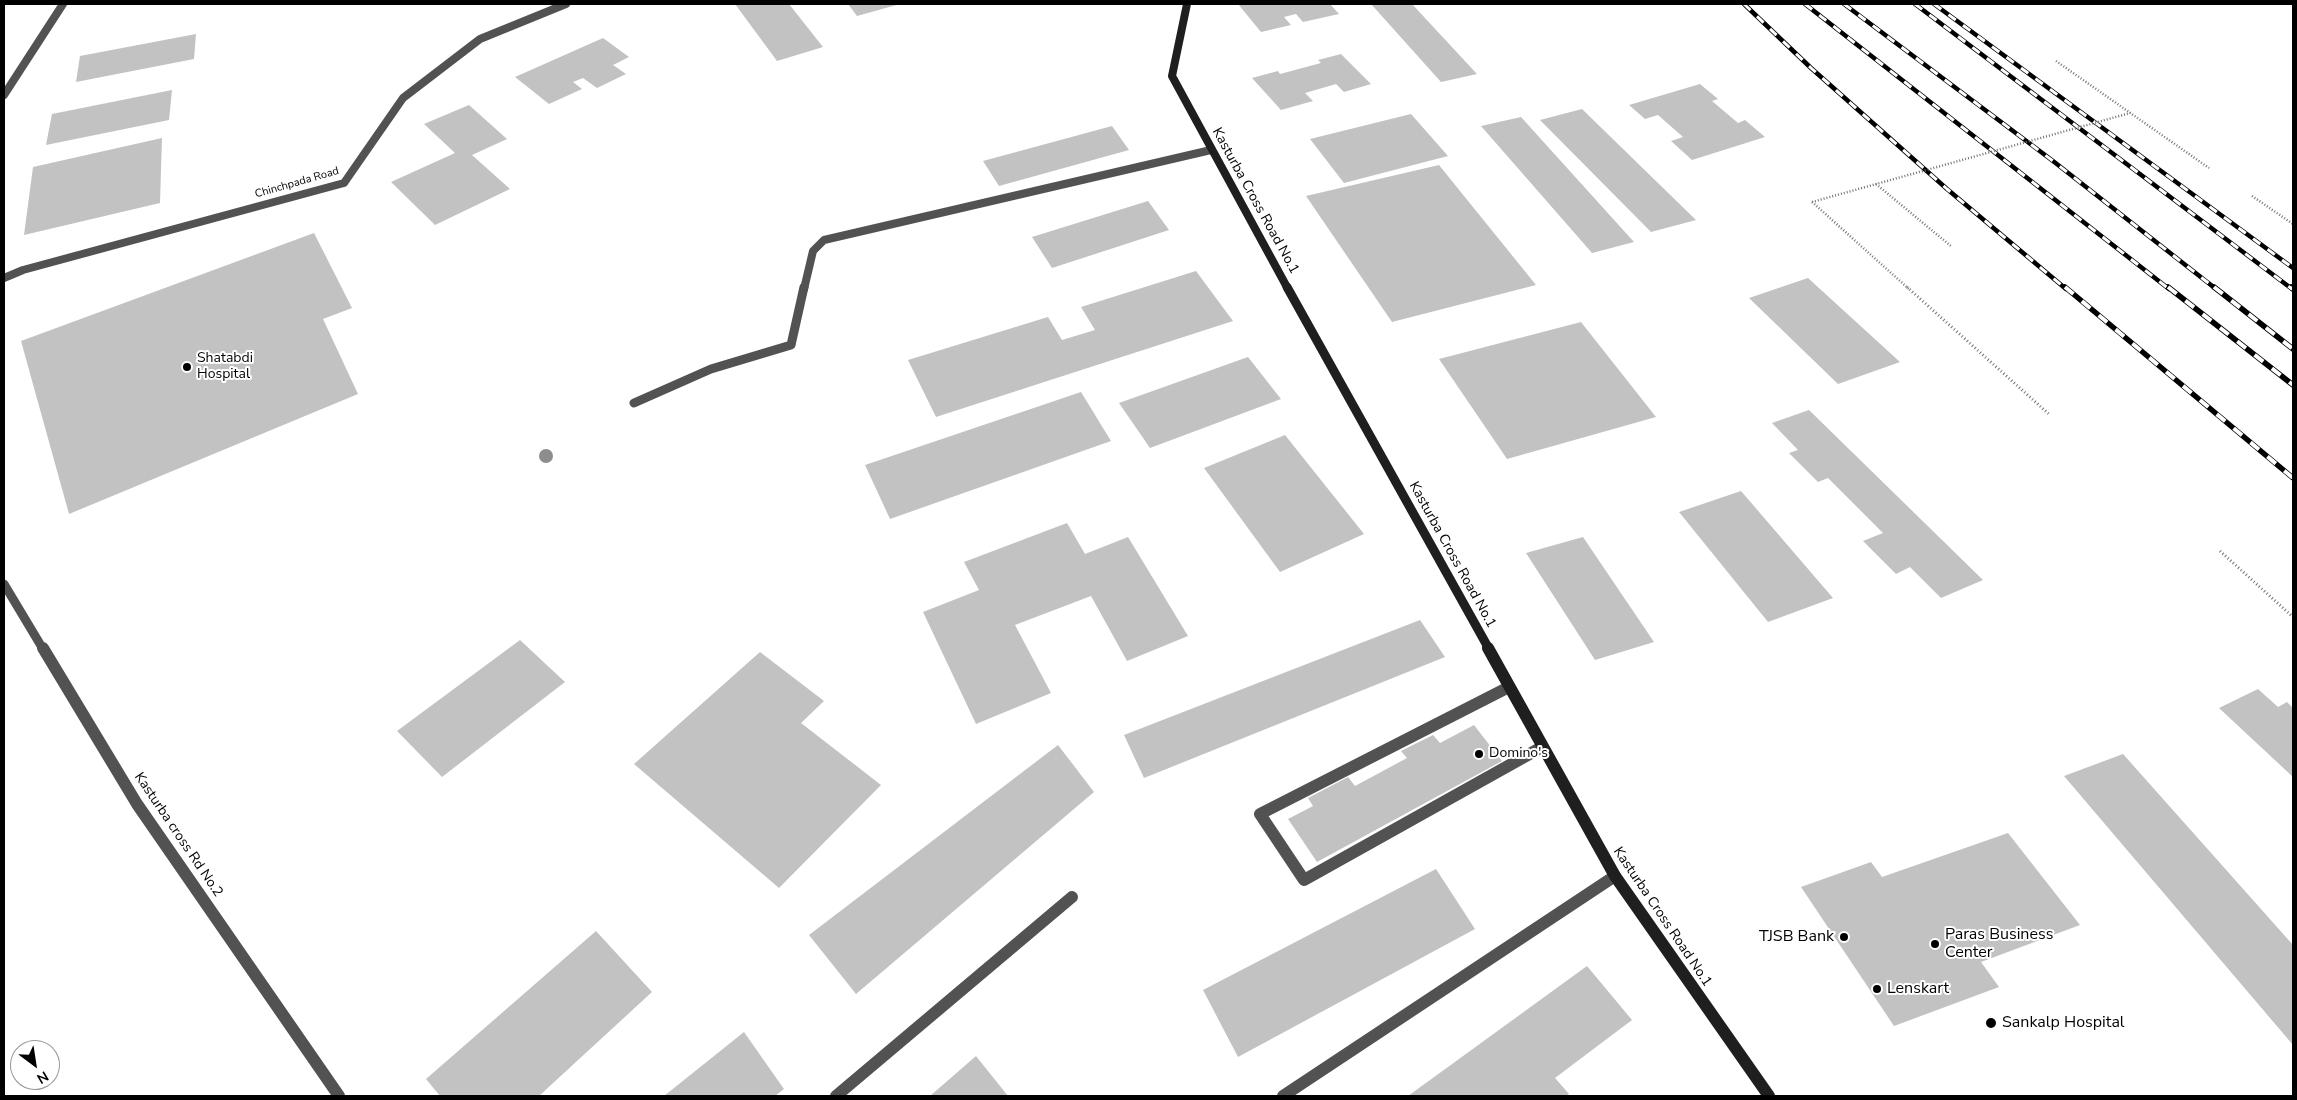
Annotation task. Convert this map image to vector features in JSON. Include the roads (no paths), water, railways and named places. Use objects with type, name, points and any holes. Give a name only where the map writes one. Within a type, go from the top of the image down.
[{"type":"street","points":[[4,95],[8,85],[63,4]]},
{"type":"street","name":"Chinchpada Road","points":[[4,278],[32,268],[344,183],[403,98],[480,39],[566,4]]},
{"type":"street","name":"Kasturba Cross Road No.1","points":[[1187,4],[1172,76],[1211,150],[1615,876],[1769,1096]]},
{"type":"street","points":[[634,403],[711,369],[791,345],[813,251],[824,240],[1211,150]]},
{"type":"street","name":"Kasturba cross Rd No.2","points":[[4,584],[137,804],[339,1096]]},
{"type":"street","points":[[1509,687],[1260,814],[1304,880],[1542,747]]},
{"type":"street","points":[[1283,1096],[1615,876]]},
{"type":"street","points":[[836,1096],[1072,897]]},
{"type":"railway","points":[[1744,4],[1811,68],[1947,189],[2066,289]]},
{"type":"railway","points":[[1805,4],[2169,289]]},
{"type":"railway","points":[[1844,4],[2053,161],[2216,289]]},
{"type":"railway","points":[[1915,4],[2292,289]]},
{"type":"railway","points":[[1934,4],[2293,268]]},
{"type":"railway","points":[[2065,287],[2293,478]]},
{"type":"railway","points":[[2168,287],[2293,385]]},
{"type":"railway","points":[[2214,287],[2293,349]]},
{"type":"place","name":"Shatabdi Hospital","points":[[187,367]]},
{"type":"place","name":"Domino's","points":[[1479,754]]},
{"type":"place","name":"TJSB Bank","points":[[1844,937]]},
{"type":"place","name":"Paras Business Center","points":[[1935,944]]},
{"type":"place","name":"Lenskart","points":[[1877,989]]},
{"type":"place","name":"Sankalp Hospital","points":[[1991,1023]]}]
